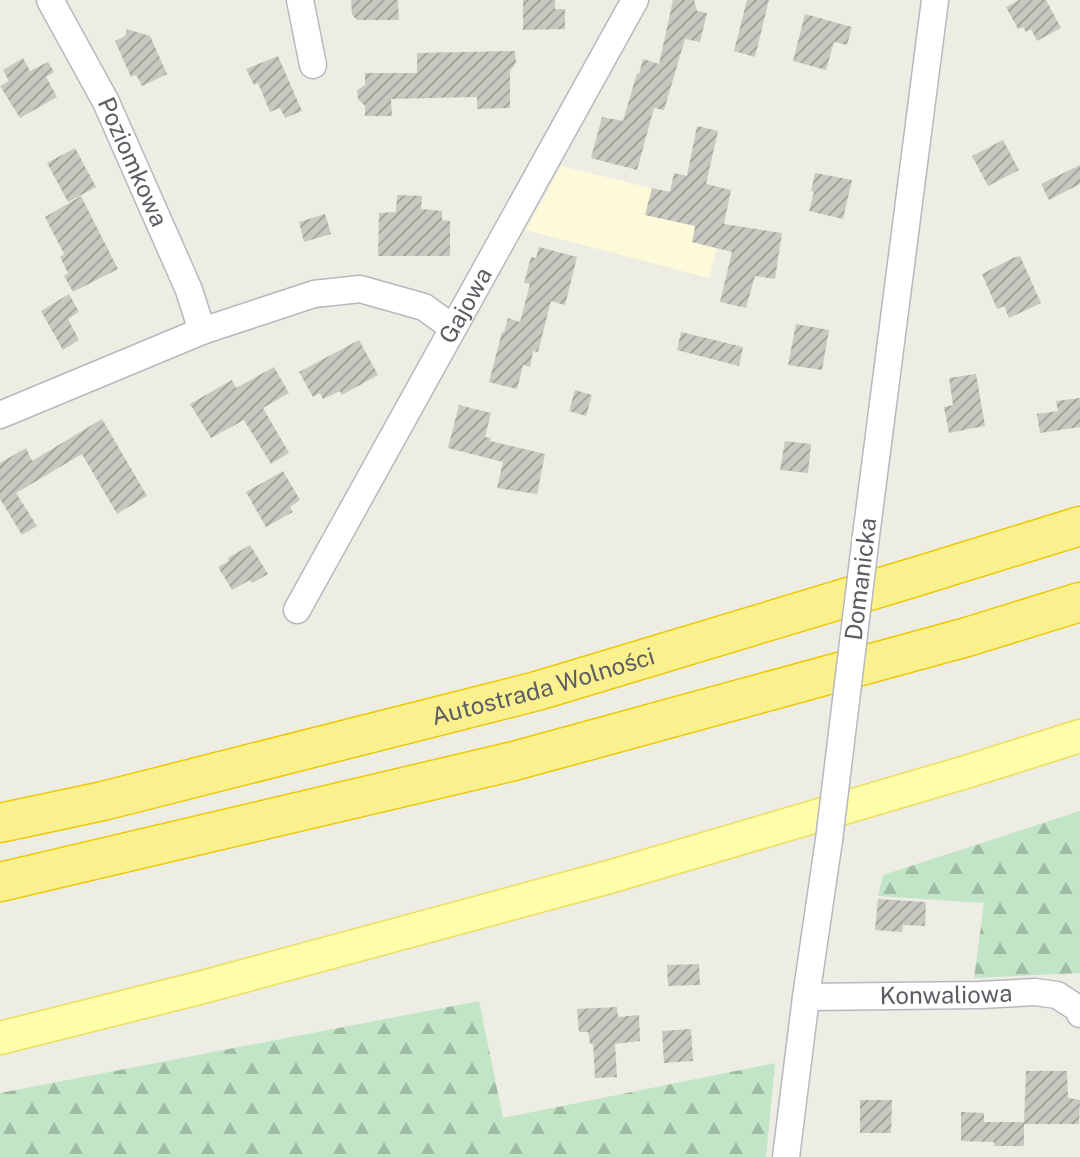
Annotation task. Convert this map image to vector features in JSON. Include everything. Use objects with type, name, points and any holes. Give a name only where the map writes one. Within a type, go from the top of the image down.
[{"type":"highway","name":"Autostrada Wolności","points":[[0,823],[132,794],[537,691],[1080,526]]},
{"type":"highway","points":[[0,882],[514,761],[967,637],[1080,602]]},
{"type":"main road","points":[[0,1038],[203,987],[609,877],[1080,736]]},
{"type":"street","name":"Poziomkowa","points":[[50,0],[106,102],[189,290],[202,331]]},
{"type":"street","points":[[300,0],[313,65]]},
{"type":"street","name":"Gajowa","points":[[297,610],[635,0]]},
{"type":"street","name":"Domanicka","points":[[786,1157],[935,0]]},
{"type":"street","points":[[0,415],[202,331],[314,294],[360,289],[424,307],[453,328]]},
{"type":"street","name":"Konwaliowa","points":[[806,997],[1035,992],[1057,995],[1077,1008],[1080,1014]]},
{"type":"shaded area","points":[[561,166],[728,207],[709,278],[526,230]]},
{"type":"green space","points":[[1080,811],[1080,973],[974,978],[984,903],[878,896],[883,875]]},
{"type":"green space","points":[[479,1001],[503,1118],[775,1063],[766,1157],[0,1157],[0,1093]]},
{"type":"building","points":[[351,0],[398,0],[399,20],[357,20],[352,15]]},
{"type":"building","points":[[523,0],[555,0],[555,9],[565,9],[565,29],[523,30]]},
{"type":"building","points":[[673,0],[694,0],[697,11],[707,13],[700,42],[685,39],[664,110],[654,108],[637,170],[591,158],[602,117],[623,121],[643,59],[659,64]]},
{"type":"building","points":[[747,0],[769,0],[755,57],[734,51]]},
{"type":"building","points":[[1019,0],[1046,0],[1061,28],[1037,41],[1031,29],[1026,32],[1023,27],[1018,29],[1006,7]]},
{"type":"building","points":[[805,14],[852,27],[847,45],[834,42],[826,70],[793,61]]},
{"type":"building","points":[[127,29],[150,36],[167,74],[142,86],[136,75],[131,77],[115,41],[125,36]]},
{"type":"building","points":[[515,51],[516,63],[510,71],[510,108],[477,109],[477,97],[391,99],[392,116],[365,116],[365,106],[358,99],[357,90],[365,85],[365,73],[417,73],[417,53]]},
{"type":"building","points":[[278,56],[302,111],[285,118],[280,108],[270,112],[258,83],[254,85],[246,69]]},
{"type":"building","points":[[23,58],[30,71],[48,62],[54,72],[46,77],[57,97],[20,118],[0,86],[9,81],[3,70]]},
{"type":"building","points":[[697,126],[718,131],[706,184],[731,190],[724,224],[782,233],[775,279],[755,276],[746,308],[720,302],[732,252],[692,242],[695,226],[645,215],[652,188],[670,192],[674,173],[687,176]]},
{"type":"building","points":[[1003,140],[1019,170],[988,186],[972,156]]},
{"type":"building","points":[[75,148],[96,187],[68,202],[47,163]]},
{"type":"building","points":[[1080,165],[1080,184],[1049,200],[1041,184]]},
{"type":"building","points":[[815,173],[852,180],[843,219],[809,211]]},
{"type":"building","points":[[397,195],[422,196],[421,209],[442,211],[442,220],[450,221],[450,256],[378,256],[379,213],[396,212]]},
{"type":"building","points":[[81,196],[118,269],[73,292],[64,276],[68,273],[60,257],[64,254],[45,217]]},
{"type":"building","points":[[325,214],[331,234],[304,242],[299,222]]},
{"type":"building","points":[[539,247],[577,257],[565,305],[551,301],[538,352],[533,351],[530,367],[523,365],[517,389],[489,382],[508,318],[520,322],[530,284],[524,283],[531,257],[536,258]]},
{"type":"building","points":[[1020,256],[1041,303],[1009,318],[1004,306],[997,309],[982,274]]},
{"type":"building","points":[[69,294],[79,312],[68,319],[79,340],[63,350],[41,311]]},
{"type":"building","points":[[796,324],[829,330],[822,370],[788,365]]},
{"type":"building","points":[[681,332],[743,347],[739,366],[677,350]]},
{"type":"building","points":[[359,340],[378,375],[342,395],[340,391],[323,399],[320,393],[313,397],[299,372]]},
{"type":"building","points":[[274,367],[289,393],[263,408],[289,453],[271,464],[244,420],[211,438],[190,404],[232,380],[236,388]]},
{"type":"building","points":[[976,374],[985,426],[949,433],[944,407],[953,405],[949,378]]},
{"type":"building","points":[[575,390],[592,395],[586,416],[569,411]]},
{"type":"building","points":[[1080,398],[1080,427],[1040,433],[1037,414],[1058,411],[1056,401]]},
{"type":"building","points":[[459,405],[491,413],[485,437],[491,438],[490,441],[545,454],[537,494],[497,488],[503,462],[448,448]]},
{"type":"building","points":[[102,419],[147,496],[117,514],[82,454],[16,493],[37,526],[22,535],[0,499],[0,463],[26,448],[32,461]]},
{"type":"building","points":[[785,441],[811,444],[808,473],[780,470]]},
{"type":"building","points":[[283,471],[300,500],[290,507],[293,512],[266,527],[246,492]]},
{"type":"building","points":[[250,545],[268,574],[232,590],[218,567]]},
{"type":"building","points":[[878,899],[926,902],[925,926],[903,925],[902,932],[875,930]]},
{"type":"building","points":[[699,964],[700,985],[668,986],[667,965]]},
{"type":"building","points":[[617,1007],[618,1017],[639,1015],[640,1041],[615,1044],[617,1077],[595,1078],[593,1044],[590,1044],[588,1032],[579,1032],[577,1009]]},
{"type":"building","points":[[691,1029],[693,1061],[664,1063],[662,1031]]},
{"type":"building","points":[[1026,1071],[1067,1071],[1068,1098],[1080,1100],[1079,1124],[1024,1124]]},
{"type":"building","points":[[860,1100],[892,1100],[891,1133],[860,1133]]},
{"type":"building","points":[[961,1112],[984,1113],[984,1122],[1024,1122],[1024,1146],[961,1141]]}]
